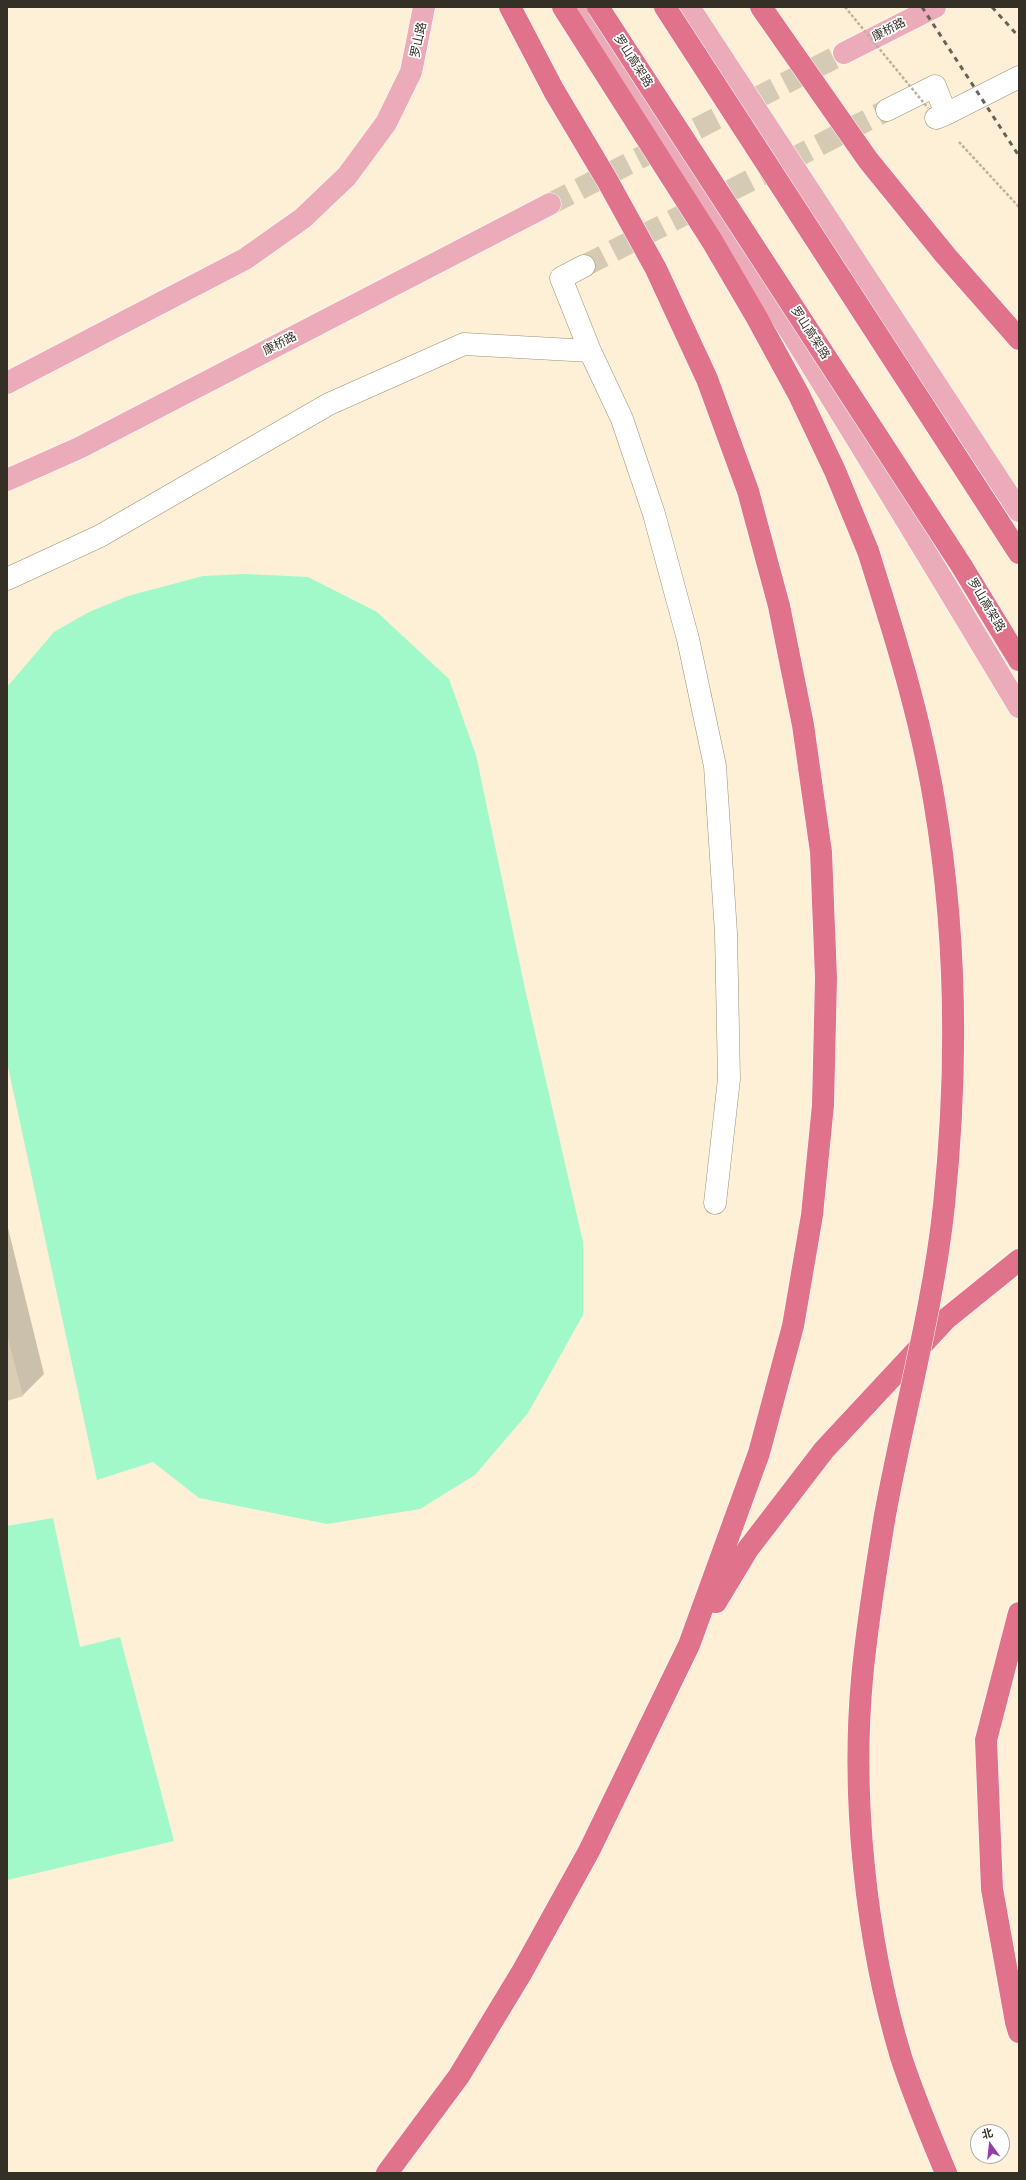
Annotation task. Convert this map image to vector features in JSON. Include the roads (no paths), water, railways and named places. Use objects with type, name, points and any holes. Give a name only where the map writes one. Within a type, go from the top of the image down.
[{"type":"highway","points":[[510,7],[554,91],[607,180],[656,269],[707,379],[748,492],[779,606],[803,725],[822,852],[826,986],[823,1105],[812,1215],[793,1326],[759,1453],[689,1645]]},
{"type":"highway","points":[[563,7],[712,241],[757,318],[799,395],[826,450],[868,551],[894,632],[914,707],[934,797],[946,882],[953,979],[954,1079],[944,1207],[924,1336],[886,1510],[871,1602],[862,1682],[859,1755],[862,1834],[869,1909],[883,1983],[901,2056],[922,2117],[946,2173]]},
{"type":"highway","name":"罗山高架路","points":[[598,7],[962,565],[1019,660]]},
{"type":"highway","points":[[665,7],[1019,553]]},
{"type":"highway","points":[[761,7],[807,76],[868,160],[946,256],[1019,340]]},
{"type":"highway","points":[[387,2173],[459,2076],[522,1972],[588,1851],[689,1645],[748,1549],[824,1450],[946,1318],[1019,1260]]},
{"type":"highway","points":[[1019,1613],[986,1740],[992,1889],[1019,2032]]},
{"type":"main road","name":"罗山路","points":[[7,383],[245,259],[303,218],[352,170],[386,123],[411,72],[424,7]]},
{"type":"main road","points":[[584,7],[654,114],[844,418],[1019,707]]},
{"type":"main road","points":[[689,7],[1019,511]]},
{"type":"main road","name":"康桥路","points":[[844,53],[935,7]]},
{"type":"main road","name":"康桥路","points":[[7,480],[79,448],[550,204]]},
{"type":"lane","points":[[887,110],[935,86],[937,113],[1019,77]]},
{"type":"lane","points":[[584,266],[561,278],[590,351],[622,419],[654,514],[688,639],[715,766],[726,933],[729,1079],[715,1203]]},
{"type":"lane","points":[[7,579],[100,536],[329,404],[464,344],[590,351]]},
{"type":"tunnel","points":[[550,204],[844,53]]},
{"type":"tunnel","points":[[584,266],[887,110]]},
{"type":"railway","points":[[922,7],[1019,156]]},
{"type":"railway","points":[[992,7],[1019,37]]}]
